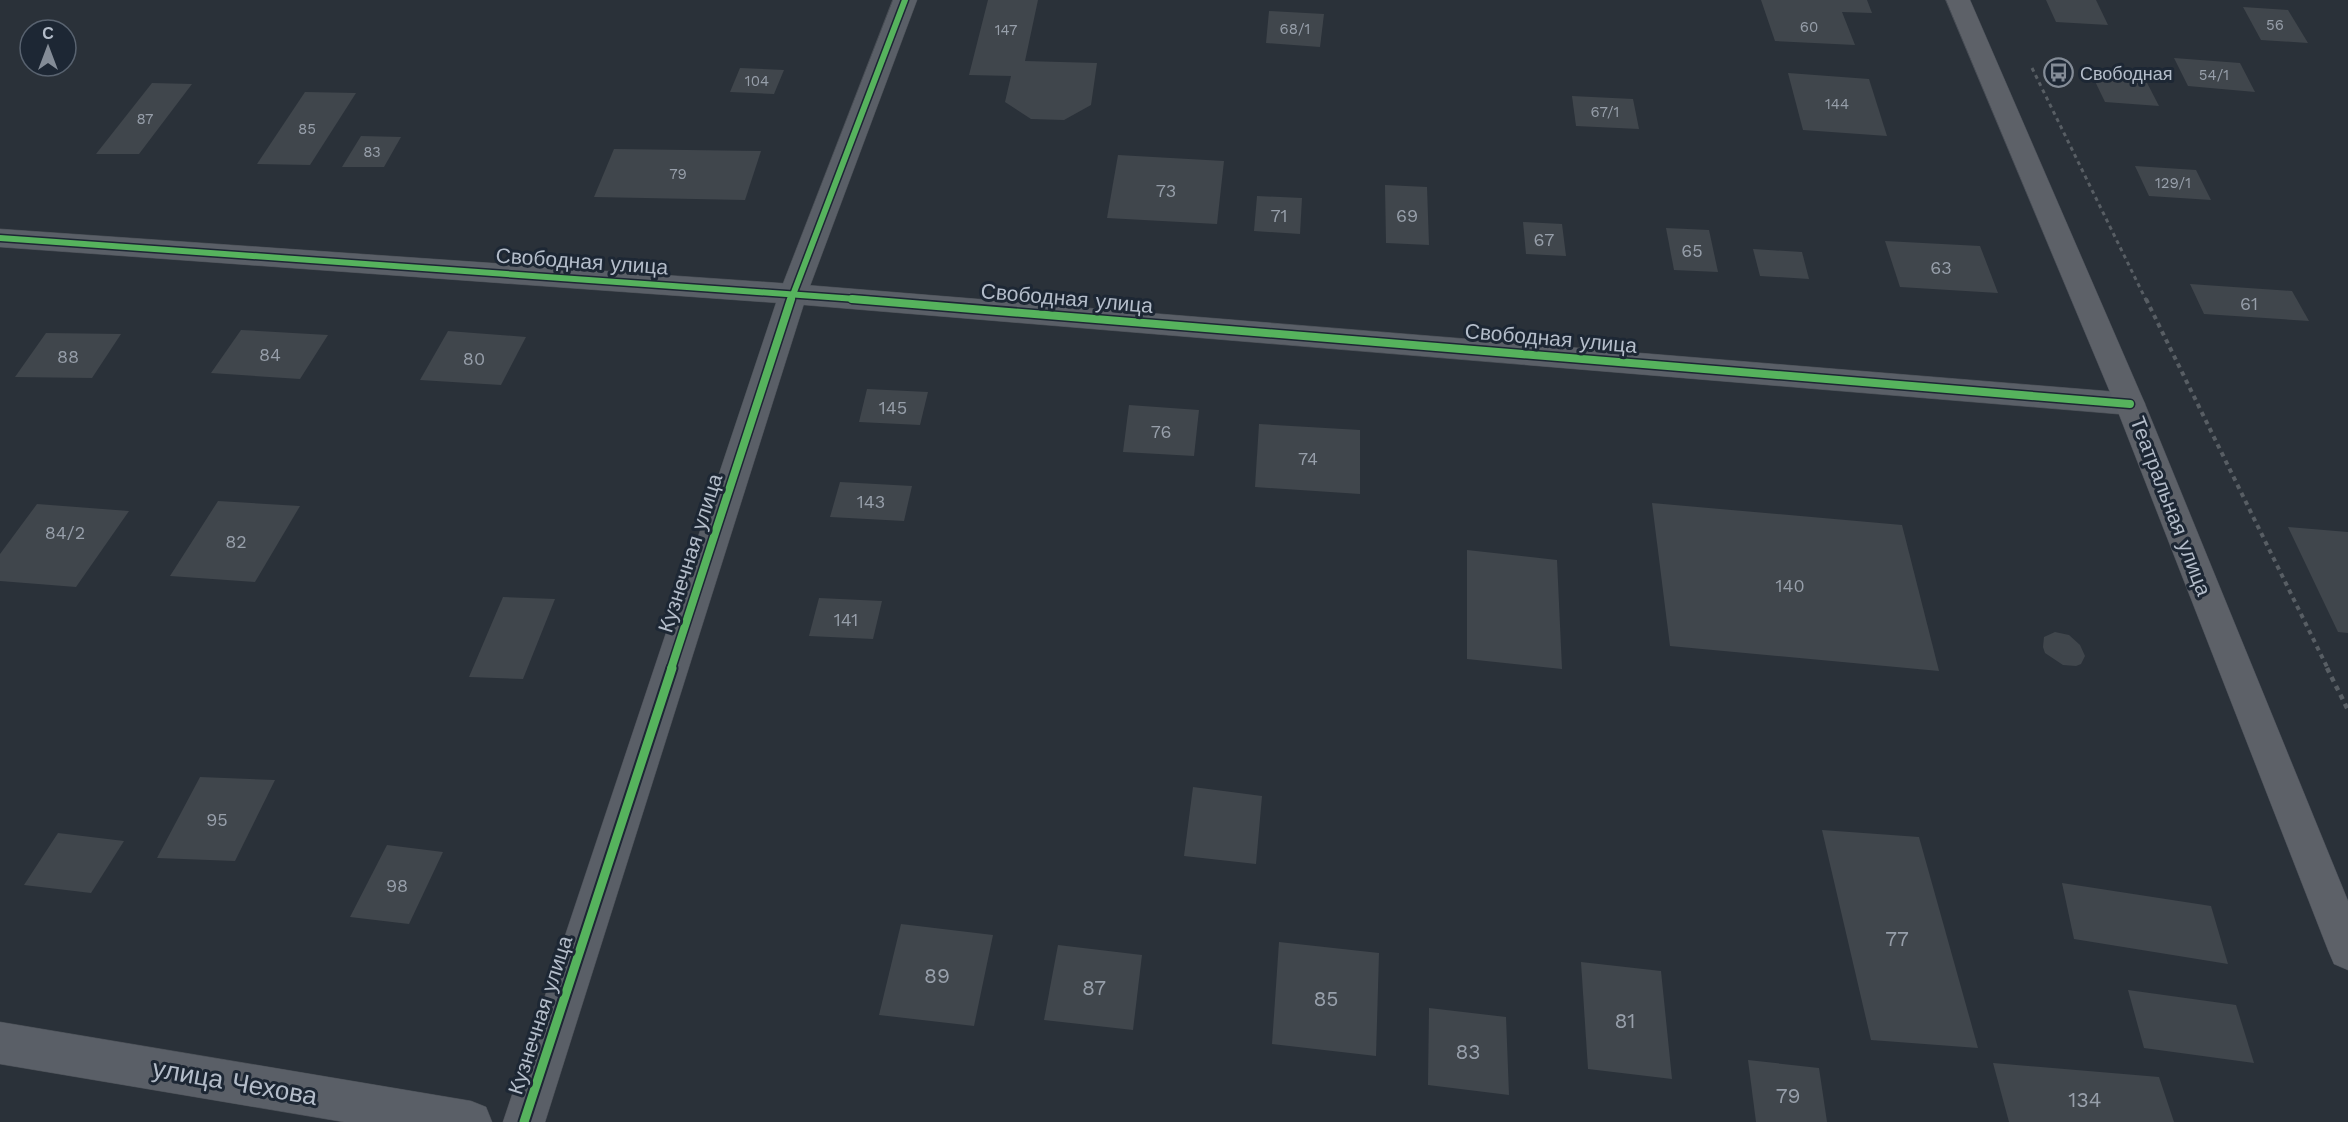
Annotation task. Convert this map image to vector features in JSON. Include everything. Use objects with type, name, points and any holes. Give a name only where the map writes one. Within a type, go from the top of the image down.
[{"type":"main road","name":"Театральная улица","points":[[1958,0],[2130,404],[2348,950]]},
{"type":"street","name":"Кузнечная улица","points":[[524,1122],[793,294],[905,0]]},
{"type":"street","name":"Свободная улица","points":[[0,238],[793,294],[2130,404]]},
{"type":"street","name":"улица Чехова","points":[[0,1043],[471,1122]]},
{"type":"path","points":[[2032,67],[2348,710]]},
{"type":"building","points":[[988,0],[1038,0],[1025,61],[1097,63],[1091,105],[1064,120],[1031,119],[1005,102],[1011,76],[969,75]]},
{"type":"building","points":[[1761,0],[1867,0],[1872,13],[1842,12],[1855,45],[1775,41]]},
{"type":"building","points":[[2046,0],[2096,0],[2108,25],[2056,22]]},
{"type":"building","points":[[2243,7],[2288,10],[2308,43],[2261,40]]},
{"type":"building","points":[[1269,11],[1324,14],[1320,47],[1266,43]]},
{"type":"building","points":[[2174,58],[2240,63],[2255,92],[2188,86]]},
{"type":"building","points":[[740,68],[784,70],[774,94],[730,92]]},
{"type":"building","points":[[1788,73],[1869,79],[1887,136],[1803,130]]},
{"type":"building","points":[[2091,73],[2144,77],[2159,106],[2105,102]]},
{"type":"building","points":[[152,83],[192,84],[139,154],[96,154]]},
{"type":"building","points":[[305,92],[356,93],[310,165],[257,164]]},
{"type":"building","points":[[1572,96],[1633,99],[1639,129],[1576,126]]},
{"type":"building","points":[[361,136],[401,137],[384,167],[342,167]]},
{"type":"building","points":[[614,149],[761,151],[745,200],[594,197]]},
{"type":"building","points":[[1118,155],[1224,161],[1217,224],[1107,218]]},
{"type":"building","points":[[2135,166],[2196,170],[2211,200],[2149,196]]},
{"type":"building","points":[[1385,185],[1427,187],[1429,245],[1386,243]]},
{"type":"building","points":[[1257,196],[1302,198],[1300,234],[1254,231]]},
{"type":"building","points":[[1523,222],[1562,224],[1566,256],[1526,254]]},
{"type":"building","points":[[1666,228],[1709,230],[1718,272],[1674,270]]},
{"type":"building","points":[[1885,241],[1980,246],[1998,293],[1900,287]]},
{"type":"building","points":[[1753,249],[1802,252],[1809,279],[1760,276]]},
{"type":"building","points":[[2190,284],[2292,291],[2309,321],[2204,314]]},
{"type":"building","points":[[241,330],[328,335],[300,379],[211,373]]},
{"type":"building","points":[[448,331],[526,337],[501,385],[420,380]]},
{"type":"building","points":[[46,333],[121,334],[92,378],[15,377]]},
{"type":"building","points":[[867,389],[928,392],[920,425],[859,422]]},
{"type":"building","points":[[1129,405],[1199,410],[1194,456],[1123,452]]},
{"type":"building","points":[[1259,424],[1360,430],[1360,494],[1255,487]]},
{"type":"building","points":[[840,482],[912,486],[904,521],[830,517]]},
{"type":"building","points":[[218,501],[300,506],[255,582],[170,576]]},
{"type":"building","points":[[1652,503],[1902,525],[1939,671],[1670,646]]},
{"type":"building","points":[[37,504],[129,511],[76,587],[0,581],[0,554]]},
{"type":"building","points":[[2288,527],[2348,532],[2348,633],[2338,632]]},
{"type":"building","points":[[1467,550],[1557,560],[1562,669],[1467,659]]},
{"type":"building","points":[[503,597],[555,599],[523,679],[469,677]]},
{"type":"building","points":[[819,598],[882,601],[873,639],[809,636]]},
{"type":"building","points":[[2055,632],[2069,635],[2080,645],[2085,656],[2081,664],[2063,665],[2045,653],[2044,637]]},
{"type":"building","points":[[200,777],[275,780],[235,861],[157,858]]},
{"type":"building","points":[[1193,787],[1262,796],[1256,864],[1184,856]]},
{"type":"building","points":[[1822,830],[1919,837],[1978,1048],[1871,1040]]},
{"type":"building","points":[[58,833],[124,841],[91,893],[24,885]]},
{"type":"building","points":[[387,845],[443,852],[409,924],[350,917]]},
{"type":"building","points":[[2062,883],[2211,906],[2228,964],[2074,939]]},
{"type":"building","points":[[901,924],[993,935],[974,1026],[879,1015]]},
{"type":"building","points":[[1279,942],[1379,953],[1376,1056],[1272,1044]]},
{"type":"building","points":[[1058,945],[1142,955],[1133,1030],[1044,1020]]},
{"type":"building","points":[[1581,962],[1661,971],[1672,1079],[1588,1069]]},
{"type":"building","points":[[2128,990],[2236,1005],[2254,1063],[2144,1048]]},
{"type":"building","points":[[1429,1008],[1506,1017],[1509,1095],[1428,1085]]},
{"type":"building","points":[[1748,1060],[1819,1068],[1827,1122],[1756,1122]]},
{"type":"building","points":[[1993,1063],[2159,1077],[2174,1122],[2009,1122]]},
{"type":"cycle path","points":[[524,1122],[793,294],[905,0]]},
{"type":"cycle path","points":[[0,238],[793,294],[2130,404]]},
{"type":"place","name":"Свободная","points":[[2059,73]]}]
